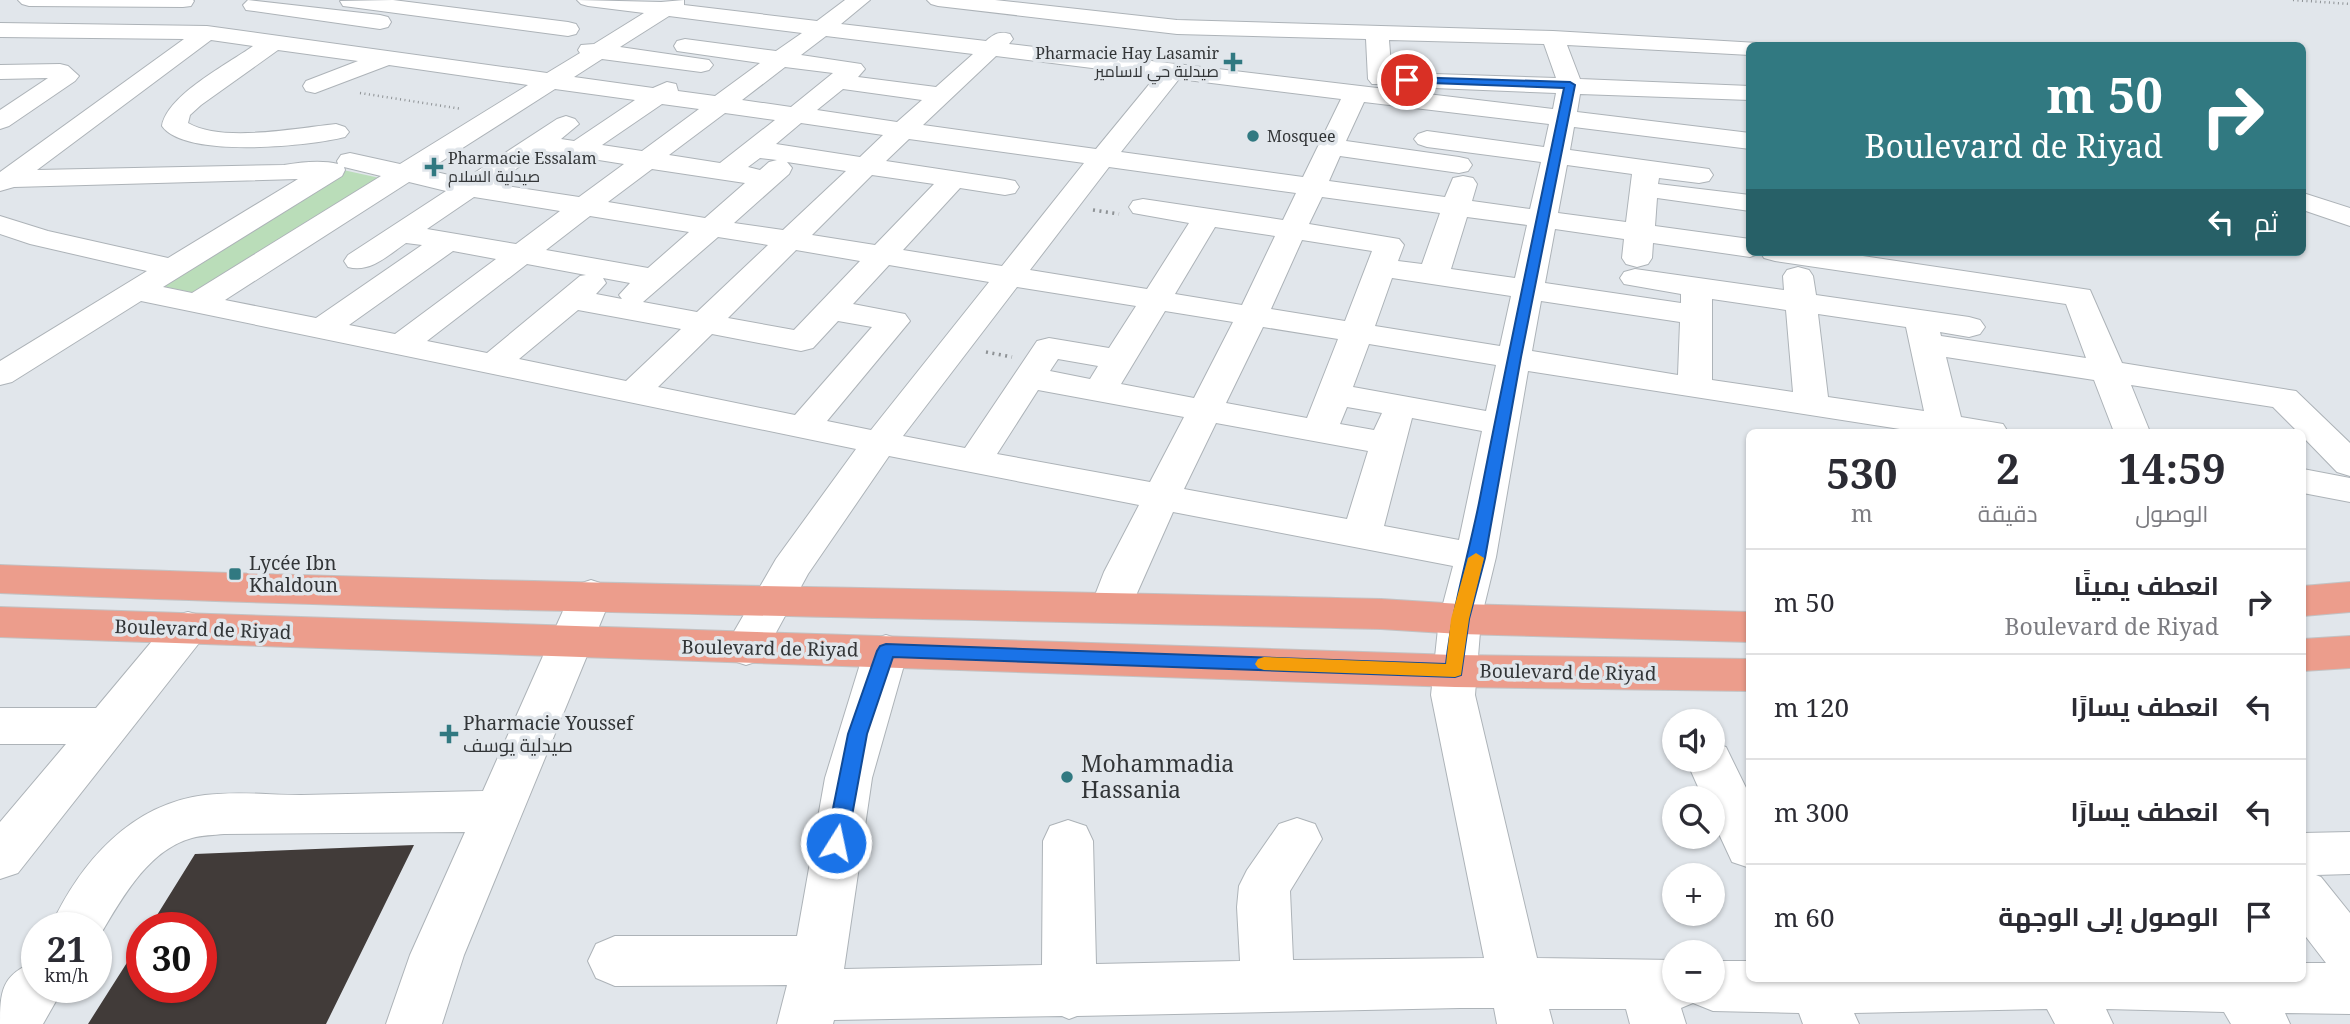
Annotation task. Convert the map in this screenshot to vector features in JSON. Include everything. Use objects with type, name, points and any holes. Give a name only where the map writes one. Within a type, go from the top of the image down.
[{"type":"main road","points":[[0,579],[327,592],[591,595],[1381,614],[1460,619],[1746,627]]},
{"type":"main road","points":[[2306,601],[2350,597]]},
{"type":"main road","name":"Boulevard de Riyad","points":[[0,622],[1455,671],[1746,675]]},
{"type":"main road","points":[[2306,655],[2350,652]]},
{"type":"street","points":[[29,0],[185,1]]},
{"type":"street","points":[[315,86],[387,58],[497,0]]},
{"type":"street","points":[[589,0],[673,5],[727,17],[1233,77],[1368,86],[1570,85],[1746,93]]},
{"type":"street","points":[[401,345],[859,0]]},
{"type":"street","points":[[938,0],[1153,26],[1204,17],[1377,32],[1746,48]]},
{"type":"street","points":[[124,30],[185,1]]},
{"type":"street","points":[[323,14],[353,1],[568,29]]},
{"type":"street","points":[[4,182],[200,32],[260,3],[387,23]]},
{"type":"street","points":[[541,44],[613,3]]},
{"type":"street","points":[[197,304],[393,173],[501,115],[673,5]]},
{"type":"street","points":[[333,50],[415,9]]},
{"type":"street","points":[[633,393],[902,131],[1032,11]]},
{"type":"street","points":[[663,60],[727,17]]},
{"type":"street","points":[[746,649],[791,565],[880,443],[1101,158],[1173,70],[1204,17]]},
{"type":"street","points":[[1173,70],[1204,17]]},
{"type":"street","points":[[452,67],[529,24]]},
{"type":"street","points":[[0,30],[200,32],[1746,247]]},
{"type":"street","points":[[1111,608],[1124,572],[1253,314],[1330,147],[1368,86],[1377,32]]},
{"type":"street","points":[[1520,1003],[1453,695],[1460,619],[1476,558],[1527,290],[1570,85],[1553,38]]},
{"type":"street","points":[[726,172],[845,75],[896,65],[924,41]]},
{"type":"street","points":[[286,43],[315,86],[333,158]]},
{"type":"street","points":[[286,43],[192,100],[181,110],[175,119],[175,125],[186,134],[211,138],[264,138],[393,173],[469,188],[1514,357],[1695,388],[1833,416],[1971,429]]},
{"type":"street","points":[[492,44],[541,44],[663,60],[781,59],[845,75],[947,89]]},
{"type":"street","points":[[685,46],[711,58]]},
{"type":"street","points":[[1726,46],[1746,74]]},
{"type":"street","points":[[579,149],[711,58]]},
{"type":"street","points":[[896,65],[947,89]]},
{"type":"street","points":[[0,72],[60,71],[66,76],[0,121]]},
{"type":"street","points":[[1368,86],[1438,104],[1746,141]]},
{"type":"street","points":[[1424,149],[1438,104]]},
{"type":"street","points":[[501,115],[607,130]]},
{"type":"street","points":[[339,257],[401,233],[566,124]]},
{"type":"street","points":[[1699,135],[1700,186]]},
{"type":"street","points":[[538,143],[767,178]]},
{"type":"street","points":[[1330,147],[1424,149],[1471,156],[1555,156],[1645,179],[1700,186],[1746,201]]},
{"type":"street","points":[[754,149],[1005,187]]},
{"type":"street","points":[[933,202],[985,209],[1037,149]]},
{"type":"street","points":[[621,308],[793,155]]},
{"type":"street","points":[[1438,264],[1471,156]]},
{"type":"street","points":[[4,182],[284,173],[333,158]]},
{"type":"street","points":[[1,373],[275,205],[333,158]]},
{"type":"street","points":[[1169,167],[1143,207],[1200,228],[1292,230],[1385,256],[1438,264],[1527,290],[1634,291],[1696,301],[1801,302],[1923,332],[1990,342],[2108,372],[2284,398],[2350,464]]},
{"type":"street","points":[[801,341],[954,179]]},
{"type":"street","points":[[1634,291],[1645,179]]},
{"type":"street","points":[[2306,202],[2350,217]]},
{"type":"street","points":[[1,227],[172,268]]},
{"type":"street","points":[[1100,391],[1200,228]]},
{"type":"street","points":[[401,233],[655,278]]},
{"type":"street","points":[[323,329],[448,242]]},
{"type":"street","points":[[286,247],[408,270]]},
{"type":"street","points":[[1320,431],[1385,256]]},
{"type":"street","points":[[1790,256],[1833,416]]},
{"type":"street","points":[[1828,256],[1933,264],[1972,281],[2079,297],[2131,429]]},
{"type":"street","points":[[493,364],[608,270]]},
{"type":"street","points":[[1972,281],[1990,342]]},
{"type":"street","points":[[135,291],[880,443],[1476,558]]},
{"type":"street","points":[[572,299],[867,353]]},
{"type":"street","points":[[1695,388],[1696,301]]},
{"type":"street","points":[[804,426],[894,321],[831,310]]},
{"type":"street","points":[[1923,332],[1945,425]]},
{"type":"street","points":[[974,461],[1049,348],[1118,360]]},
{"type":"street","points":[[1030,378],[1389,444]]},
{"type":"street","points":[[1334,394],[1501,425]]},
{"type":"street","points":[[1362,536],[1399,406]]},
{"type":"street","points":[[2306,482],[2350,490]]},
{"type":"street","points":[[414,1024],[437,955],[591,595]]},
{"type":"street","points":[[0,858],[188,627]]},
{"type":"street","points":[[812,993],[840,819],[858,734],[886,651]]},
{"type":"street","points":[[0,726],[109,726]]},
{"type":"street","points":[[1715,772],[1746,839]]},
{"type":"street","points":[[86,912],[104,883],[136,847],[164,827],[188,819],[223,814],[265,816],[497,811]]},
{"type":"street","points":[[1268,988],[1263,907],[1265,886],[1297,839]]},
{"type":"street","points":[[1068,841],[1069,993]]},
{"type":"street","points":[[2306,854],[2350,853]]},
{"type":"street","points":[[2306,897],[2350,953]]},
{"type":"street","points":[[615,961],[812,993],[1069,993],[1268,988],[1520,1003],[1660,998]]},
{"type":"street","points":[[1725,987],[1820,997],[2093,993],[2250,1005],[2350,989]]},
{"type":"street","points":[[11,1024],[25,1003]]},
{"type":"path","points":[[2293,0],[2350,4]]},
{"type":"path","points":[[315,86],[501,115]]},
{"type":"green space","points":[[334,168],[389,180],[204,295],[157,285]]},
{"type":"building","points":[[414,845],[326,1024],[88,1024],[101,1003],[112,1003],[112,986],[126,964],[126,1003],[217,1003],[217,912],[159,912],[195,854]]},
{"type":"slow traffic","points":[[1264,664],[1455,671],[1460,619],[1476,558]]},
{"type":"place","name":"Pharmacie Hay Lasamir صيدلية حي لاسامير","points":[[1233,62]]},
{"type":"place","name":"Mosquee","points":[[1253,136]]},
{"type":"place","name":"Pharmacie Essalam صيدلية السلام","points":[[434,167]]},
{"type":"place","name":"Lycée Ibn Khaldoun","points":[[235,574]]},
{"type":"place","name":"Pharmacie Youssef صيدلية يوسف","points":[[449,734]]},
{"type":"place","name":"Mohammadia Hassania","points":[[1067,777]]},
{"type":"route","points":[[836,843],[858,734],[886,651],[1455,671],[1460,619],[1476,558],[1570,85],[1407,80]]}]
